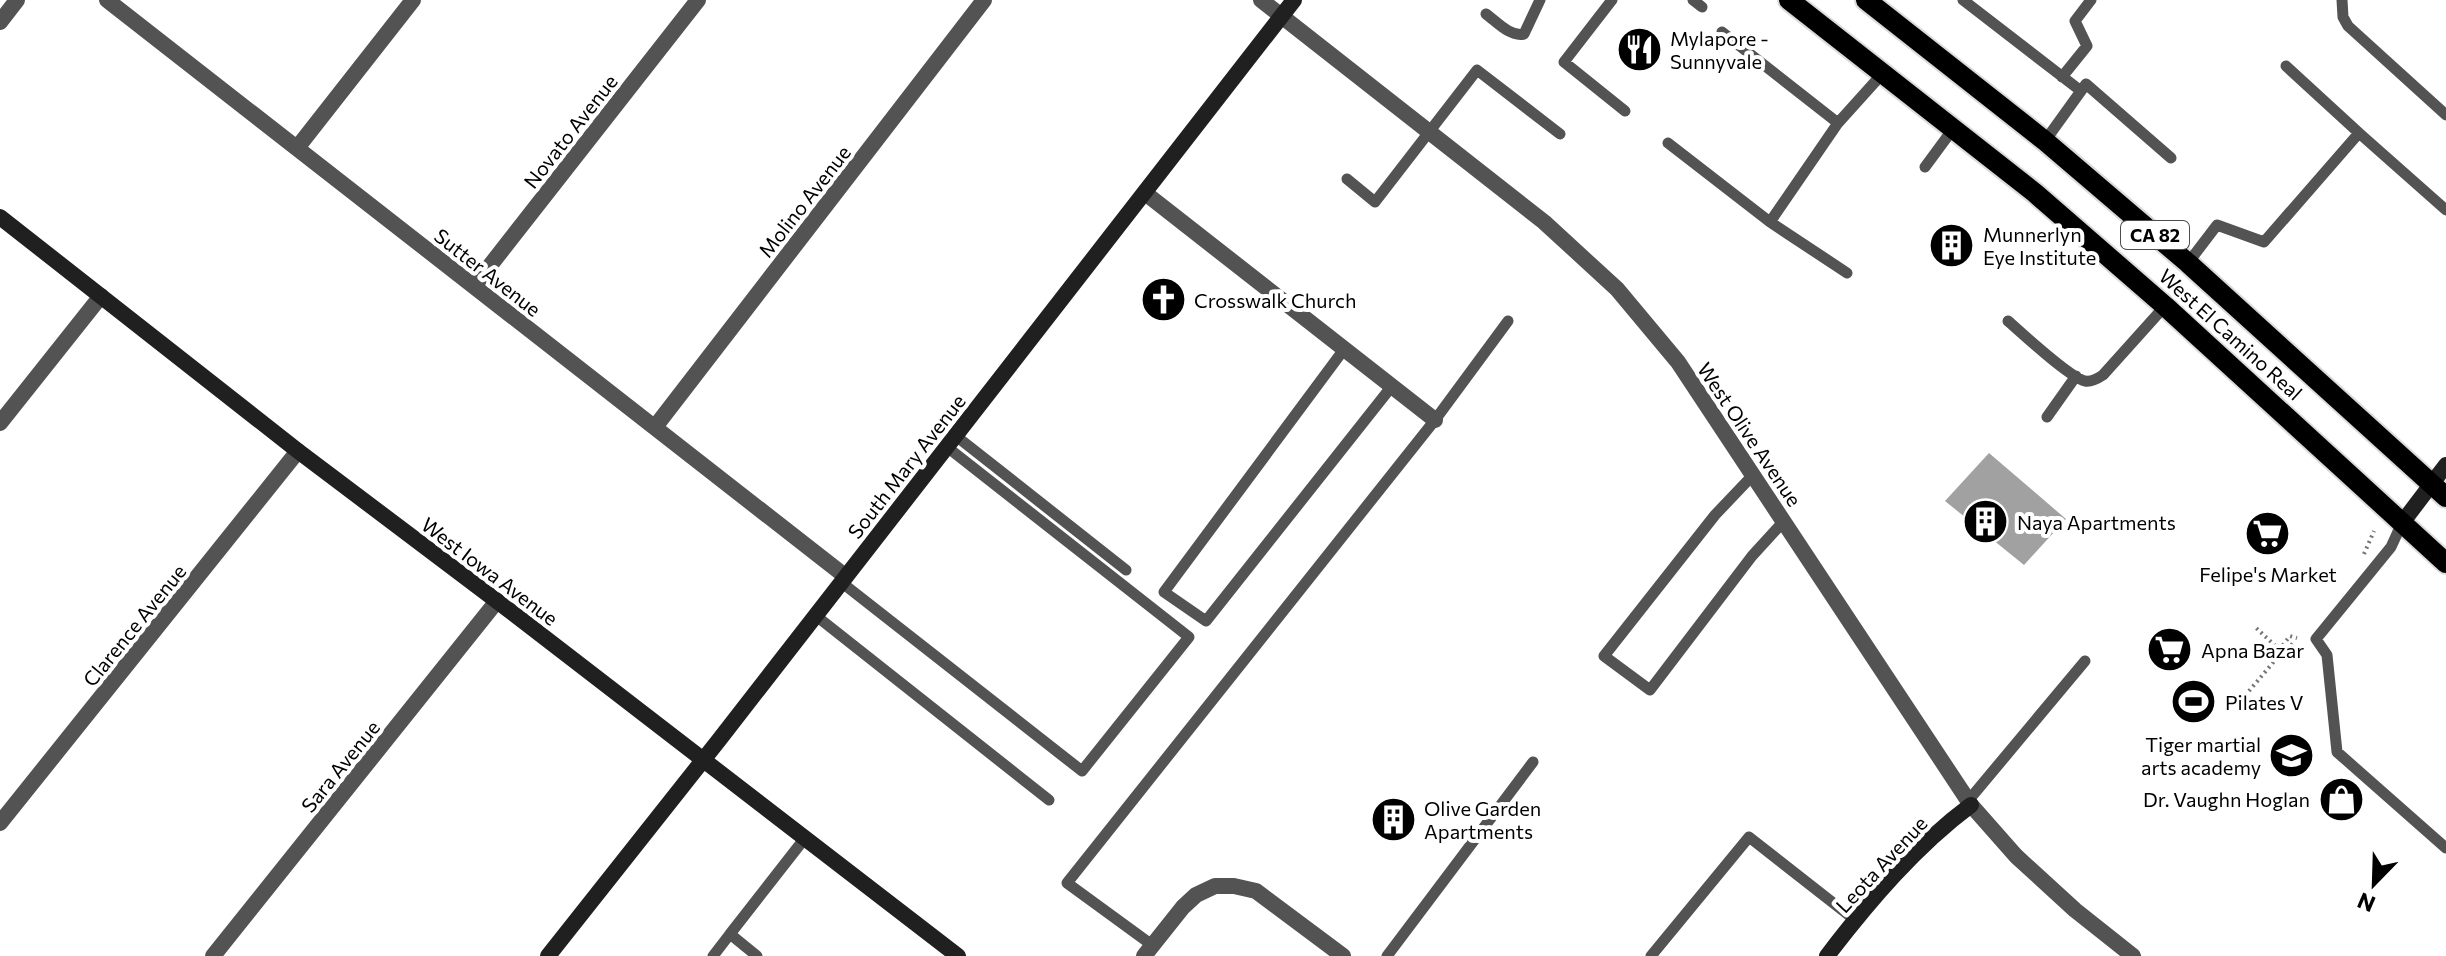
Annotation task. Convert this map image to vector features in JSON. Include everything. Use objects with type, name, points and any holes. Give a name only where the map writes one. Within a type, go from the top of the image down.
[{"type":"main road","name":"West El Camino Real","points":[[1789,0],[2035,193],[2165,306],[2446,563]]},
{"type":"main road","name":"West El Camino Real","points":[[1866,0],[2045,141],[2188,263],[2439,490]]},
{"type":"street","points":[[0,22],[17,0]]},
{"type":"street","points":[[297,148],[413,0]]},
{"type":"street","name":"Novato Avenue","points":[[474,286],[698,0]]},
{"type":"street","name":"Molino Avenue","points":[[655,427],[984,0]]},
{"type":"street","name":"West Olive Avenue","points":[[1261,0],[1544,222],[1617,289],[1678,362],[1970,803],[2016,856],[2075,910],[2133,956]]},
{"type":"street","name":"South Mary Avenue","points":[[548,956],[1294,0]]},
{"type":"street","name":"Sutter Avenue","points":[[116,3],[843,579]]},
{"type":"street","points":[[1145,193],[1435,420]]},
{"type":"street","name":"West Iowa Avenue","points":[[0,217],[298,451],[958,956]]},
{"type":"street","points":[[0,423],[101,296]]},
{"type":"street","name":"Clarence Avenue","points":[[0,823],[298,451]]},
{"type":"street","points":[[2402,523],[2439,490],[2446,465]]},
{"type":"street","name":"Sara Avenue","points":[[213,956],[497,601]]},
{"type":"street","name":"Leota Avenue","points":[[1827,956],[1855,920],[1943,825],[1970,803]]},
{"type":"street","points":[[1148,951],[1196,895],[1215,886],[1234,886],[1256,891],[1343,956]]},
{"type":"lane","points":[[1486,14],[1518,36],[1524,34],[1540,0]]},
{"type":"lane","points":[[1612,0],[1564,62],[1625,111]]},
{"type":"lane","points":[[1963,0],[2081,91]]},
{"type":"lane","points":[[2062,77],[2087,46],[2075,21],[2091,0]]},
{"type":"lane","points":[[2342,0],[2343,17],[2348,26],[2446,115]]},
{"type":"lane","points":[[1722,32],[1838,123]]},
{"type":"lane","points":[[2286,66],[2446,210]]},
{"type":"lane","points":[[1347,179],[1375,202],[1477,70],[1560,134]]},
{"type":"lane","points":[[1770,222],[1838,123],[1883,73]]},
{"type":"lane","points":[[2045,141],[2086,84],[2171,158]]},
{"type":"lane","points":[[1925,167],[1953,129]]},
{"type":"lane","points":[[2188,263],[2217,225],[2264,242],[2359,133]]},
{"type":"lane","points":[[1668,143],[1770,222],[1847,273]]},
{"type":"lane","points":[[2008,321],[2083,381],[2094,380],[2103,375],[2165,306]]},
{"type":"lane","points":[[1148,951],[1067,883],[1435,420],[1508,321]]},
{"type":"lane","points":[[1345,348],[1164,592],[1206,621],[1392,386]]},
{"type":"lane","points":[[2047,417],[2076,376]]},
{"type":"lane","points":[[951,442],[1126,570]]},
{"type":"lane","points":[[843,579],[1082,771],[1189,637],[951,442]]},
{"type":"lane","points":[[1754,474],[1715,515],[1604,656],[1650,690],[1752,556],[1784,521]]},
{"type":"lane","points":[[2402,523],[2388,551],[2316,639],[2327,655],[2337,752],[2446,848]]},
{"type":"lane","points":[[815,615],[1049,800]]},
{"type":"lane","points":[[1970,803],[2085,661]]},
{"type":"lane","points":[[1387,956],[1533,762]]},
{"type":"lane","points":[[1651,956],[1749,837],[1855,920]]},
{"type":"lane","points":[[713,956],[805,838]]},
{"type":"lane","points":[[730,934],[757,956]]},
{"type":"path","points":[[2364,554],[2374,531]]},
{"type":"path","points":[[2254,626],[2280,651]]},
{"type":"path","points":[[2249,691],[2280,651],[2287,650],[2296,640]]},
{"type":"shaded area","points":[[1989,453],[2066,519],[2024,565],[1945,501]]},
{"type":"place","name":"Mylapore - Sunnyvale","points":[[1639,49]]},
{"type":"place","name":"Munnerlyn Eye Institute","points":[[1952,245]]},
{"type":"place","name":"Crosswalk Church","points":[[1163,300]]},
{"type":"place","name":"Naya Apartments","points":[[1986,522]]},
{"type":"place","name":"Felipe's Market","points":[[2268,534]]},
{"type":"place","name":"Apna Bazar","points":[[2170,650]]},
{"type":"place","name":"Pilates V","points":[[2194,702]]},
{"type":"place","name":"Tiger martial arts academy","points":[[2292,756]]},
{"type":"place","name":"Dr. Vaughn Hoglan","points":[[2341,799]]},
{"type":"place","name":"Olive Garden Apartments","points":[[1393,820]]}]
